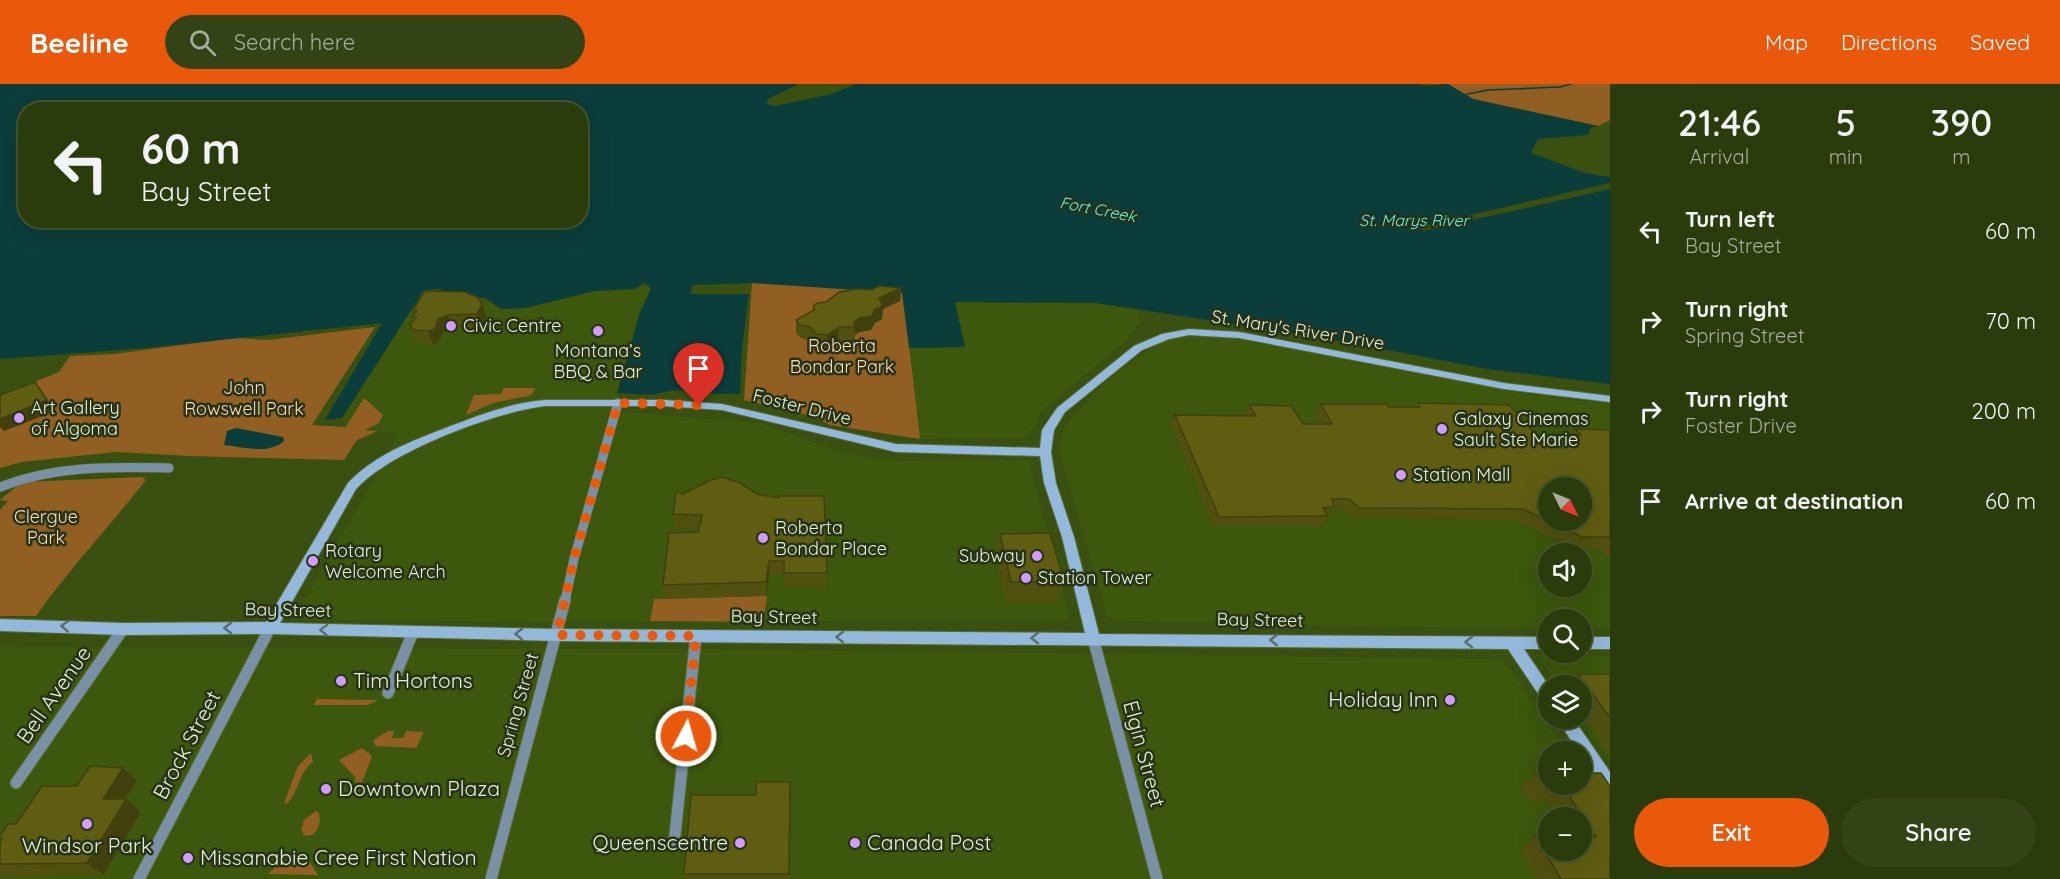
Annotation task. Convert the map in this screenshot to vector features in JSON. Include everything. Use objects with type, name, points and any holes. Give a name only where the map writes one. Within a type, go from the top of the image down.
[{"type":"street","name":"St. Mary's River Drive","points":[[1093,638],[1068,537],[1050,483],[1046,452],[1048,430],[1061,410],[1075,397],[1138,348],[1166,336],[1189,332],[1239,335],[1504,386],[1610,399]]},
{"type":"street","name":"Foster Drive","points":[[270,628],[352,486],[363,474],[416,444],[498,412],[545,403],[722,407],[896,448],[1046,452]]},
{"type":"street","name":"Spring Street","points":[[491,879],[535,707],[557,635],[574,559],[618,403]]},
{"type":"street","points":[[0,488],[35,475],[72,469],[169,468]]},
{"type":"street","name":"Bay Street","points":[[0,625],[123,629],[270,628],[557,635],[1538,643]]},
{"type":"street","name":"Brock Street","points":[[139,879],[270,628]]},
{"type":"street","name":"Bell Avenue","points":[[16,783],[123,629]]},
{"type":"street","points":[[388,693],[413,632]]},
{"type":"street","points":[[674,844],[696,636]]},
{"type":"street","name":"Elgin Street","points":[[1093,638],[1157,879]]},
{"type":"street","points":[[1511,642],[1538,681]]},
{"type":"street","points":[[1592,643],[1610,644]]},
{"type":"street","points":[[1571,729],[1610,786]]},
{"type":"shaded area","points":[[645,283],[651,289],[640,312],[617,393],[624,412],[760,423],[843,453],[893,461],[1029,460],[1070,620],[539,622],[293,620],[398,433],[346,427],[342,418],[424,290],[440,289],[451,297],[485,298],[502,309],[525,308],[595,291],[635,289]]},
{"type":"shaded area","points":[[955,302],[1096,303],[1139,310],[1140,322],[1125,342],[1040,412],[1034,427],[1026,438],[920,439],[909,348],[965,347]]},
{"type":"shaded area","points":[[1189,335],[1234,338],[1530,395],[1610,404],[1610,628],[1592,628],[1592,609],[1538,609],[1538,628],[1116,621],[1107,616],[1058,447],[1067,423],[1108,379],[1163,340]]},
{"type":"shaded area","points":[[0,647],[712,649],[1503,659],[1538,710],[1538,729],[1551,729],[1559,741],[1538,741],[1538,795],[1591,795],[1610,816],[1610,879],[0,879]]},
{"type":"shaded area","points":[[1592,656],[1610,656],[1610,761],[1587,729],[1592,729],[1592,675],[1551,675],[1542,663],[1592,663]]},
{"type":"green space","points":[[1448,84],[1610,84],[1610,120],[1598,126],[1472,99]]},
{"type":"green space","name":"Roberta Bondar Park","points":[[752,283],[903,293],[920,439],[830,425],[815,417],[744,400]]},
{"type":"green space","name":"John Rowswell Park","points":[[375,327],[312,425],[346,427],[364,398],[383,415],[379,423],[365,430],[378,431],[357,440],[344,460],[116,452],[22,462],[0,468],[0,396],[59,372],[70,356],[114,354],[234,338],[268,340]]},
{"type":"green space","points":[[504,388],[535,388],[532,395],[493,403],[466,415],[474,395],[501,394]]},
{"type":"green space","name":"Clergue Park","points":[[142,477],[146,480],[36,616],[0,616],[0,510],[8,501],[0,500],[22,482]]},
{"type":"green space","points":[[767,596],[763,622],[650,621],[654,599]]},
{"type":"green space","points":[[317,699],[377,701],[368,705],[314,705]]},
{"type":"green space","points":[[388,731],[394,731],[392,738],[403,738],[406,731],[424,732],[416,748],[376,746],[373,742],[375,739]]},
{"type":"green space","points":[[362,748],[371,755],[371,759],[357,796],[355,777],[339,760]]},
{"type":"green space","points":[[311,753],[313,762],[305,771],[291,799],[287,804],[284,803],[298,766]]},
{"type":"green space","points":[[316,811],[320,816],[318,828],[312,835],[305,836],[301,829],[305,819]]},
{"type":"green space","points":[[283,860],[296,864],[309,861],[318,875],[268,874]]},
{"type":"water","name":"St. Marys River","points":[[0,84],[799,84],[768,99],[767,104],[775,106],[832,94],[856,84],[1418,84],[1427,86],[1448,84],[1473,99],[1598,126],[1590,128],[1588,135],[1538,139],[1531,153],[1585,173],[1610,177],[1610,384],[1488,369],[1313,336],[1096,303],[955,302],[965,347],[909,348],[902,293],[753,283],[692,285],[691,294],[749,294],[742,348],[740,394],[692,394],[683,390],[651,395],[617,393],[640,312],[651,289],[645,283],[635,289],[595,291],[525,308],[501,309],[485,298],[451,297],[440,289],[424,290],[342,418],[325,420],[382,323],[146,348],[0,359]]},
{"type":"water","points":[[236,428],[283,437],[284,441],[271,448],[263,449],[224,445],[227,431]]},
{"type":"pier","points":[[1610,183],[1610,189],[1424,231],[1417,227]]},
{"type":"building","points":[[879,286],[901,288],[879,298],[883,306],[875,309],[872,316],[859,318],[854,322],[855,327],[839,327],[827,335],[816,334],[810,327],[800,325],[796,320],[814,310],[814,305],[826,302],[839,292],[856,289],[872,290]]},
{"type":"building","points":[[425,291],[465,292],[477,297],[482,304],[477,314],[448,315],[438,319],[435,329],[414,330],[410,325],[416,317],[412,317],[417,310],[413,310]]},
{"type":"building","points":[[35,382],[47,400],[0,419],[0,395]]},
{"type":"building","name":"Station Mall","points":[[1418,403],[1509,405],[1536,435],[1558,445],[1556,435],[1581,435],[1575,429],[1610,430],[1610,539],[1609,537],[1582,537],[1569,531],[1592,531],[1592,477],[1538,477],[1538,516],[1523,509],[1360,508],[1349,499],[1332,499],[1334,507],[1323,508],[1328,516],[1219,517],[1175,415],[1256,416],[1249,405],[1291,406],[1303,424],[1332,424],[1321,404],[1386,404],[1389,407],[1420,407]]},
{"type":"building","name":"Roberta Bondar Place","points":[[722,477],[740,483],[757,494],[779,498],[779,496],[824,496],[827,573],[784,573],[784,561],[769,561],[766,582],[663,585],[669,533],[698,532],[702,515],[673,514],[676,492],[683,494]]},
{"type":"building","points":[[1050,533],[1064,581],[1011,582],[1000,534]]},
{"type":"building","points":[[1610,674],[1610,718],[1592,693],[1592,675],[1579,675]]},
{"type":"building","name":"Windsor Park","points":[[90,766],[123,768],[103,799],[126,799],[87,863],[0,864],[2,839],[0,836],[8,824],[16,824],[42,786],[77,786]]},
{"type":"building","points":[[1592,773],[1601,773],[1610,786],[1610,879],[1561,879],[1550,861],[1592,861],[1592,837],[1596,837],[1592,831],[1592,807],[1576,807],[1569,795],[1592,795]]},
{"type":"building","name":"Queenscentre","points":[[756,782],[790,782],[789,874],[684,874],[691,795],[756,795]]},
{"type":"waterway","points":[[1463,95],[1488,90],[1560,87],[1571,84]]},
{"type":"place","name":"Civic Centre","points":[[451,326]]},
{"type":"place","name":"Montana’s BBQ & Bar","points":[[598,331]]},
{"type":"place","name":"Art Gallery of Algoma","points":[[19,418]]},
{"type":"place","name":"Galaxy Cinemas Sault Ste Marie","points":[[1442,429]]},
{"type":"place","name":"Station Mall","points":[[1401,475]]},
{"type":"place","name":"Roberta Bondar Place","points":[[763,538]]},
{"type":"place","name":"Subway","points":[[1037,556]]},
{"type":"place","name":"Rotary Welcome Arch","points":[[313,561]]},
{"type":"place","name":"Station Tower","points":[[1026,578]]},
{"type":"place","name":"Tim Hortons","points":[[341,681]]},
{"type":"place","name":"Holiday Inn","points":[[1450,700]]},
{"type":"place","name":"Downtown Plaza","points":[[326,789]]},
{"type":"place","name":"Windsor Park","points":[[87,824]]},
{"type":"place","name":"Queenscentre","points":[[740,843]]},
{"type":"place","name":"Canada Post","points":[[855,843]]},
{"type":"place","name":"Missanabie Cree First Nation","points":[[188,858]]},
{"type":"route","points":[[686,736],[696,636],[557,635],[574,559],[618,403],[699,405]]},
{"type":"water label","name":"Fort Creek","points":[[1098,209]]}]
